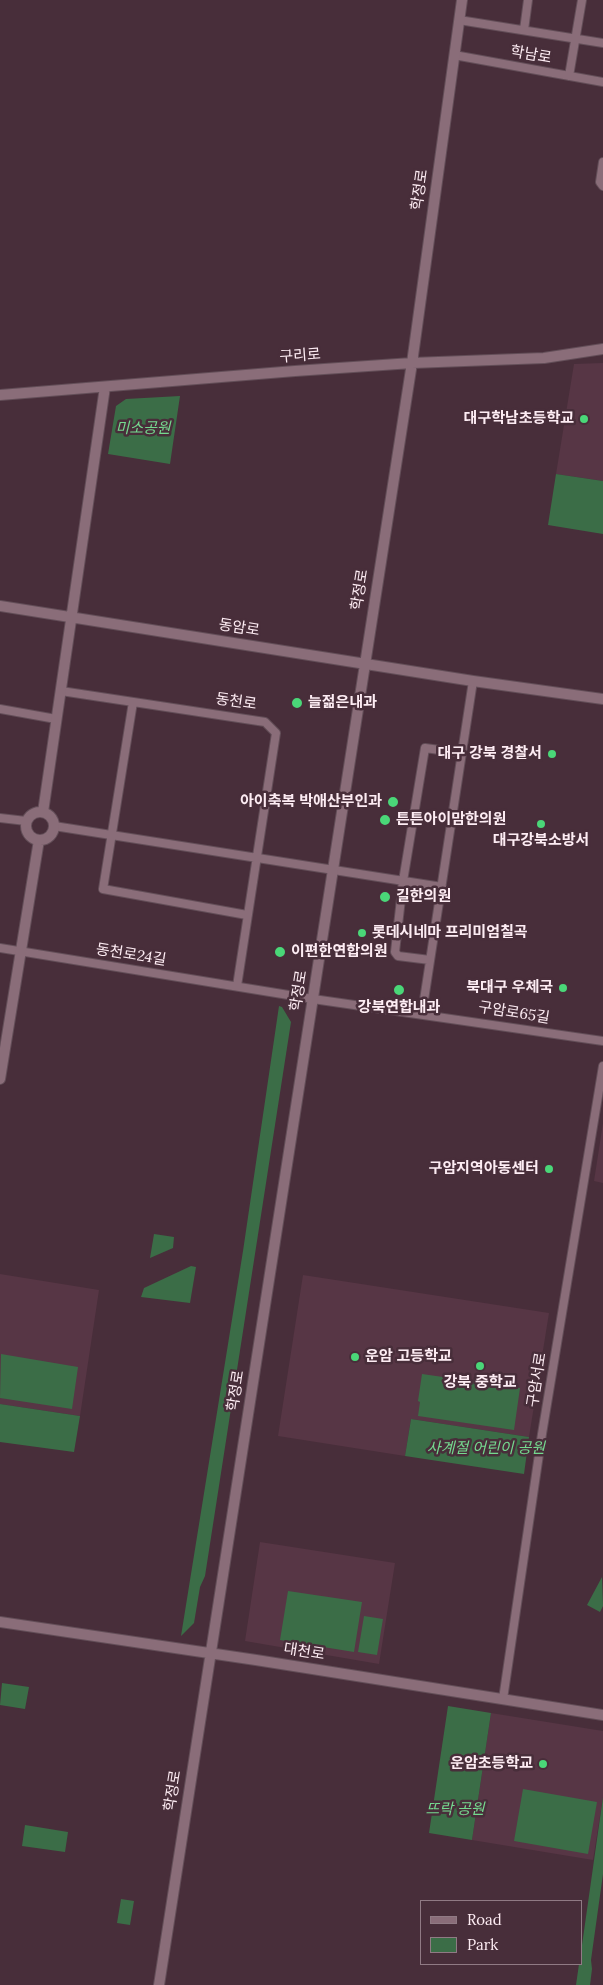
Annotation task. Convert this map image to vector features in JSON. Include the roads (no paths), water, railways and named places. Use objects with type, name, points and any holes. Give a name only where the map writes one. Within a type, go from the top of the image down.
[{"type":"main road","name":"학정로","points":[[159,1985],[209,1653],[333,871],[363,664],[412,363],[462,0]]},
{"type":"main road","name":"구리로","points":[[0,395],[412,363],[544,358],[603,350]]},
{"type":"main road","points":[[43,812],[73,617],[105,387]]},
{"type":"main road","name":"동암로","points":[[0,606],[473,681],[603,699]]},
{"type":"main road","points":[[43,812],[51,817],[54,826],[48,838],[38,840],[27,833],[26,821],[34,813],[43,812]]},
{"type":"main road","points":[[0,1079],[22,951],[38,840]]},
{"type":"main road","name":"대천로","points":[[0,1622],[209,1653],[603,1716]]},
{"type":"street","points":[[524,30],[528,0]]},
{"type":"street","points":[[569,76],[582,0]]},
{"type":"street","points":[[459,20],[603,43]]},
{"type":"street","name":"학남로","points":[[454,55],[603,82]]},
{"type":"street","points":[[603,162],[600,182],[603,186]]},
{"type":"street","points":[[422,1013],[473,681]]},
{"type":"street","name":"동천로","points":[[61,691],[265,722],[272,727],[276,733],[256,859]]},
{"type":"street","points":[[133,702],[103,889],[248,915]]},
{"type":"street","points":[[0,710],[56,718]]},
{"type":"street","points":[[430,960],[398,956],[395,952],[403,881],[425,748],[462,753]]},
{"type":"street","points":[[0,818],[26,821]]},
{"type":"street","points":[[54,826],[442,887]]},
{"type":"street","points":[[237,986],[256,859]]},
{"type":"street","name":"동천로24길","points":[[0,948],[313,999]]},
{"type":"street","name":"구암로65길","points":[[313,999],[422,1013],[603,1041]]},
{"type":"street","name":"구암서로","points":[[504,1699],[544,1424],[603,1066]]},
{"type":"place","name":"대구학남초등학교","points":[[584,419]]},
{"type":"place","name":"늘젊은내과","points":[[297,703]]},
{"type":"place","name":"대구 강북 경찰서","points":[[552,754]]},
{"type":"place","name":"아이축복 박애산부인과","points":[[393,802]]},
{"type":"place","name":"튼튼아이맘한의원","points":[[385,820]]},
{"type":"place","name":"대구강북소방서","points":[[541,824]]},
{"type":"place","name":"길한의원","points":[[385,897]]},
{"type":"place","name":"롯데시네마 프리미엄칠곡","points":[[362,933]]},
{"type":"place","name":"이편한연합의원","points":[[280,952]]},
{"type":"place","name":"북대구 우체국","points":[[563,988]]},
{"type":"place","name":"강북연합내과","points":[[399,990]]},
{"type":"place","name":"구암지역아동센터","points":[[549,1169]]},
{"type":"place","name":"운암 고등학교","points":[[355,1357]]},
{"type":"place","name":"강북 중학교","points":[[480,1366]]},
{"type":"place","name":"운암초등학교","points":[[543,1764]]},
{"type":"park label","name":"미소공원","points":[[143,429]]},
{"type":"park label","name":"사계절 어린이 공원","points":[[486,1449]]},
{"type":"park label","name":"뜨락 공원","points":[[455,1810]]}]
